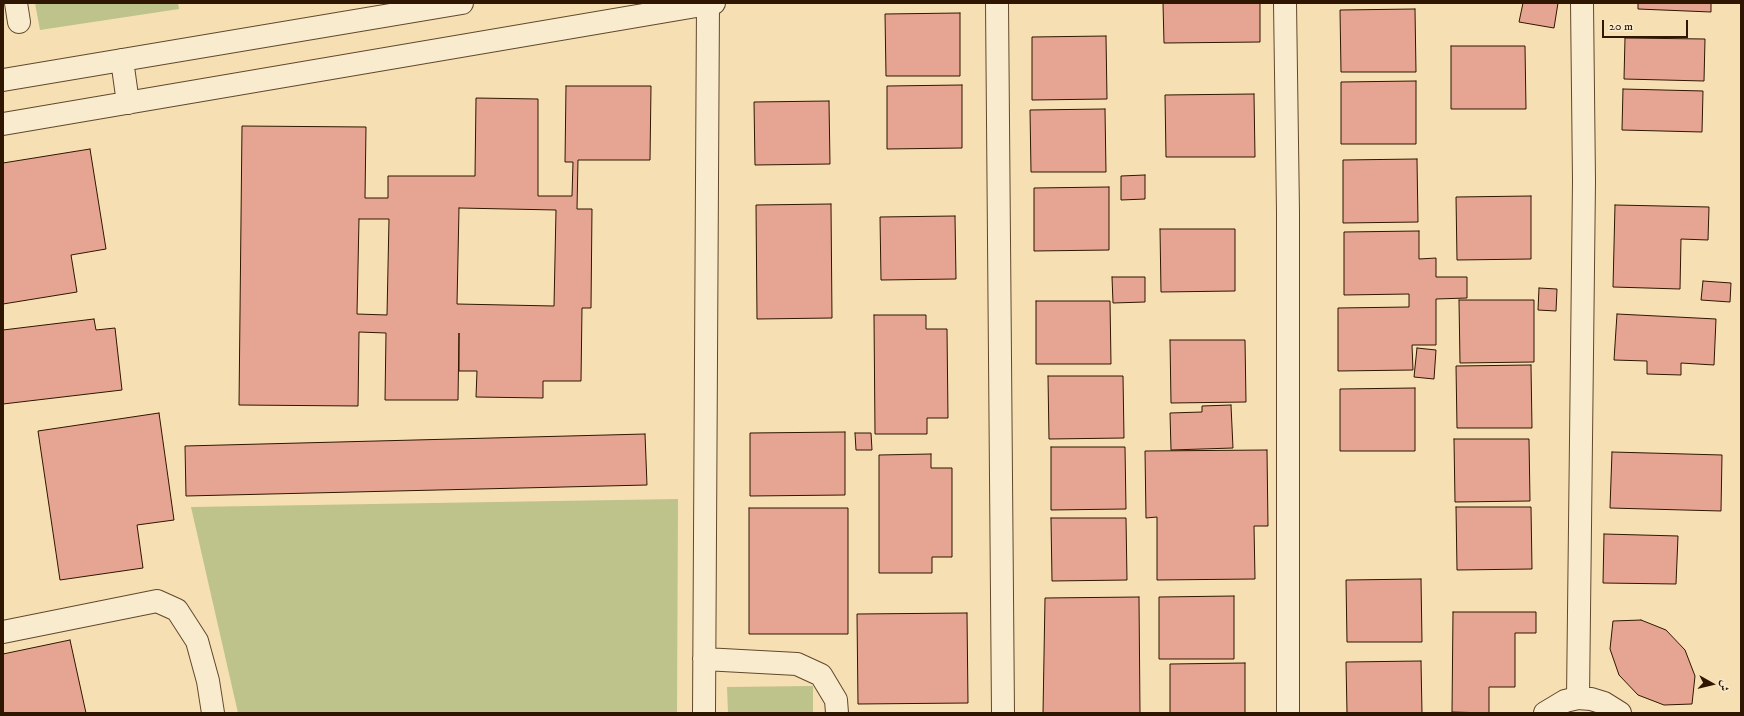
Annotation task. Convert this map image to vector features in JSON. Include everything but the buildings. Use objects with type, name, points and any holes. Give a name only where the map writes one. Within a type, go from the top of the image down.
[{"type":"street","points":[[3,80],[462,3]]},
{"type":"street","points":[[3,124],[710,3],[704,713]]},
{"type":"street","points":[[997,3],[1003,713]]},
{"type":"street","points":[[1285,3],[1288,212],[1288,713]]},
{"type":"street","points":[[1578,698],[1584,181],[1582,3]]},
{"type":"street","points":[[122,60],[128,103]]},
{"type":"street","points":[[3,632],[157,601],[177,610],[197,641],[208,681],[213,713]]},
{"type":"street","points":[[704,659],[797,664],[821,674],[836,700],[837,713]]},
{"type":"street","points":[[1544,713],[1565,701],[1578,698],[1591,699],[1604,703],[1620,713]]},
{"type":"green space","points":[[35,3],[178,3],[179,9],[40,30]]},
{"type":"green space","points":[[678,499],[677,713],[238,713],[191,507]]},
{"type":"green space","points":[[813,686],[813,713],[728,713],[727,687]]}]
